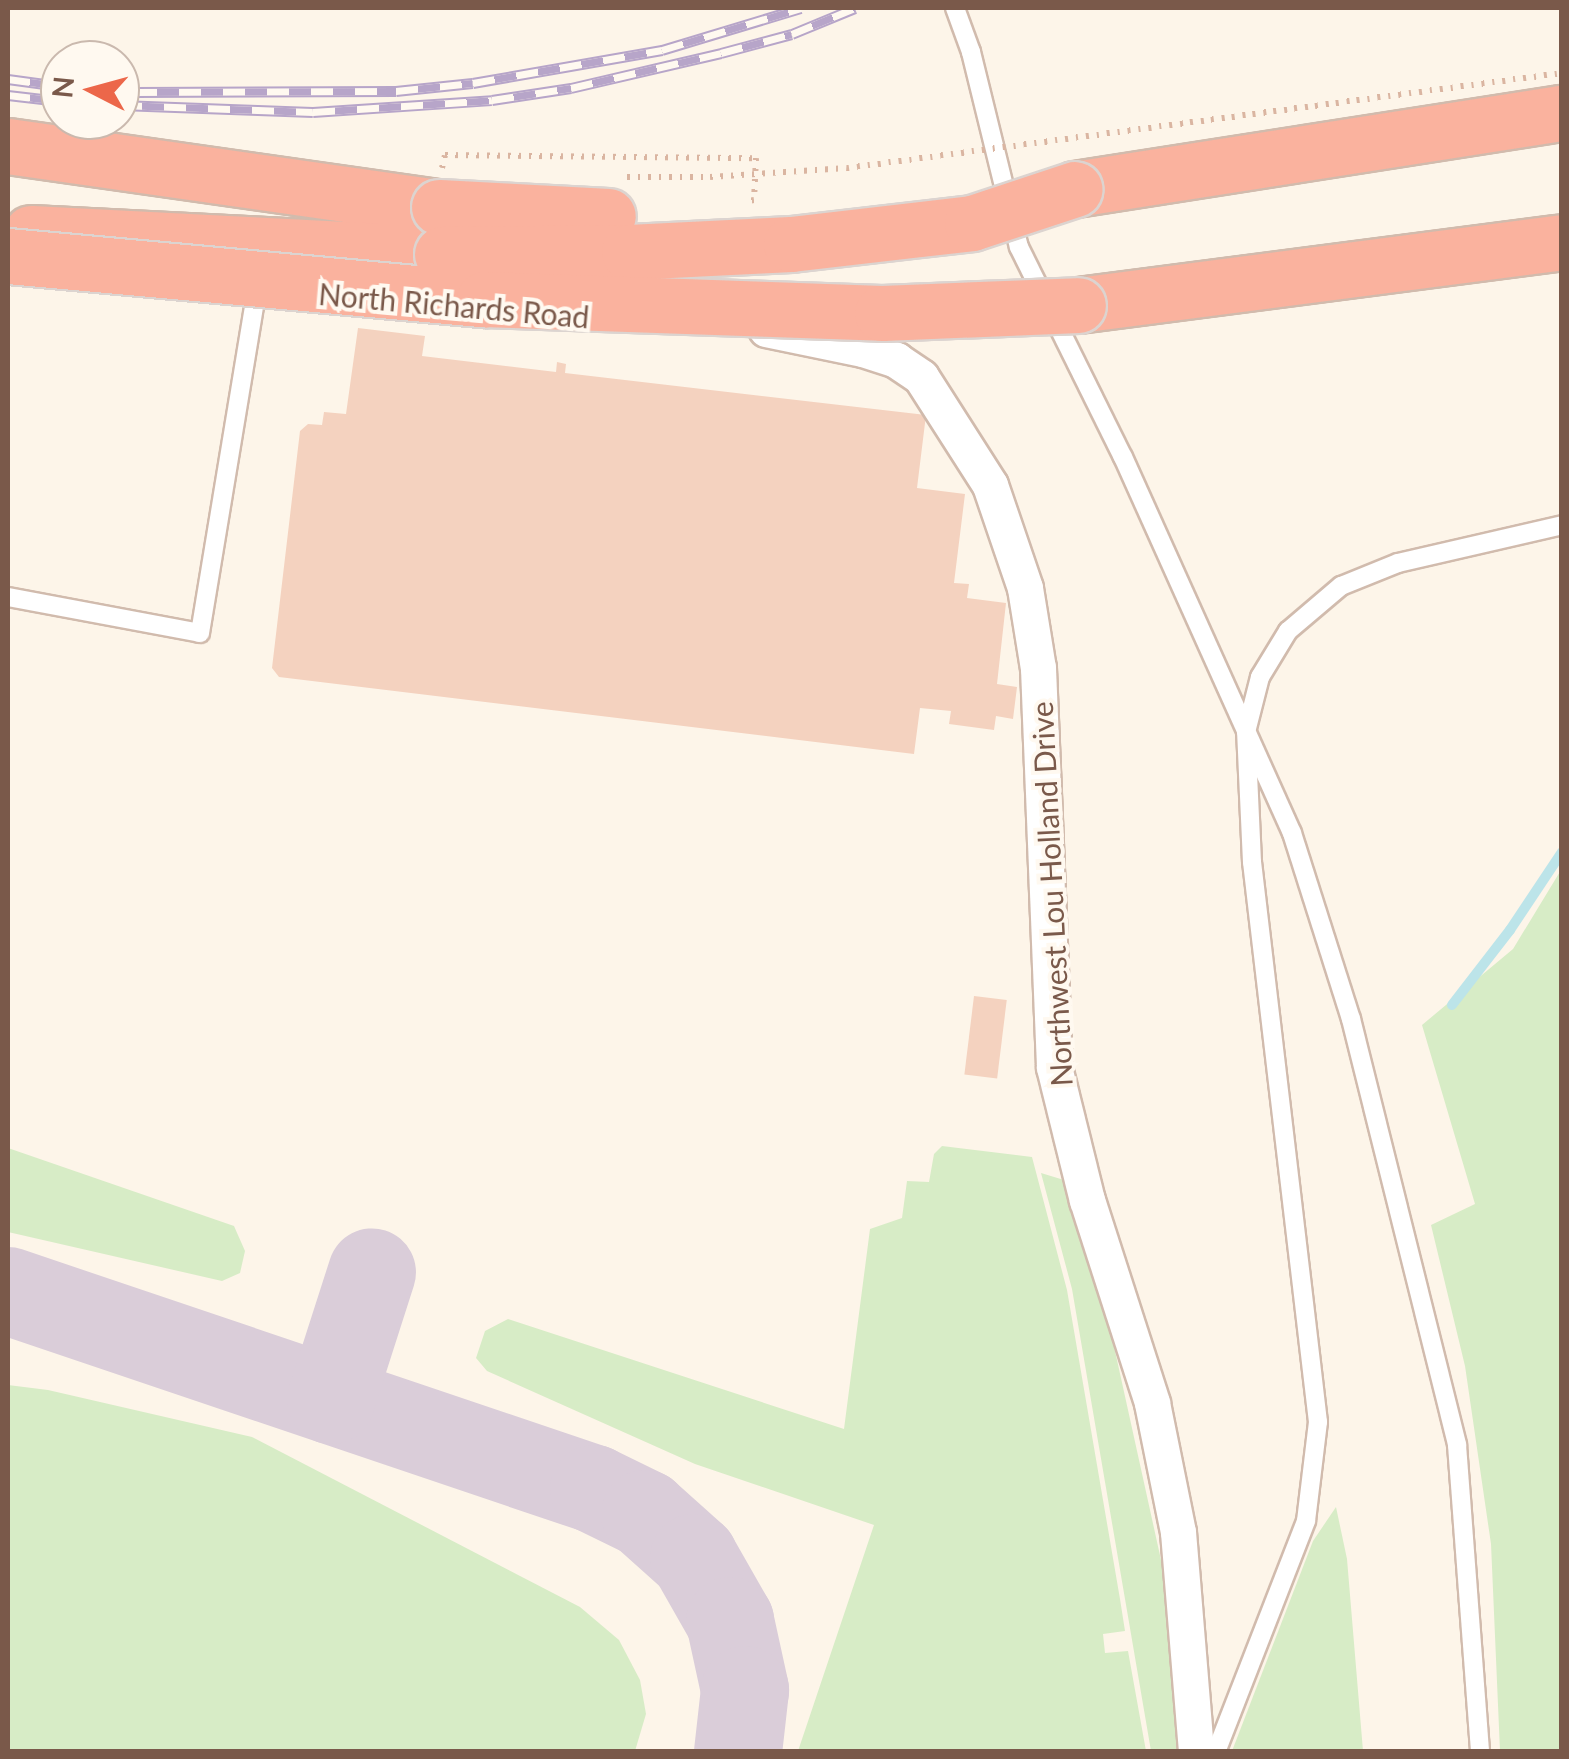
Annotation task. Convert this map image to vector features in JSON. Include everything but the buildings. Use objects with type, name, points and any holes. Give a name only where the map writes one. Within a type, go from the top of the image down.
[{"type":"highway","points":[[8,232],[441,212],[800,213],[1075,189],[1562,113]]},
{"type":"highway","points":[[8,146],[441,212]]},
{"type":"highway","points":[[8,256],[484,299],[882,312],[1078,305],[1562,242]]},
{"type":"street","name":"North Richards Road","points":[[8,274],[757,326],[863,348],[896,360]]},
{"type":"street","name":"Northwest Lou Holland Drive","points":[[896,360],[921,377],[990,485],[1025,588],[1040,687],[1054,1067],[1087,1200],[1152,1404],[1178,1532],[1196,1752]]},
{"type":"lane","points":[[955,8],[971,52],[1019,247],[1123,458],[1292,834],[1350,1018],[1452,1426],[1480,1752]]},
{"type":"lane","points":[[8,597],[200,633],[257,289]]},
{"type":"lane","points":[[1216,1752],[1306,1521],[1318,1422],[1252,862],[1246,732],[1260,676],[1288,631],[1341,586],[1398,564],[1562,525]]},
{"type":"path","points":[[710,177],[846,168],[1562,73]]},
{"type":"path","points":[[441,212],[445,155],[756,158],[754,200],[740,202]]},
{"type":"green space","points":[[1561,870],[1561,1751],[1500,1751],[1491,1544],[1465,1366],[1431,1225],[1475,1204],[1422,1025],[1513,949]]},
{"type":"green space","points":[[942,1146],[1032,1157],[1067,1290],[1125,1631],[1103,1634],[1105,1653],[1128,1651],[1146,1751],[798,1751],[874,1525],[695,1464],[487,1371],[476,1358],[485,1331],[508,1319],[844,1429],[870,1229],[902,1218],[907,1181],[929,1182],[934,1154]]},
{"type":"green space","points":[[8,1148],[234,1226],[245,1251],[240,1273],[222,1281],[8,1232]]},
{"type":"green space","points":[[1041,1173],[1064,1180],[1106,1310],[1163,1569],[1182,1751],[1151,1751],[1072,1289]]},
{"type":"green space","points":[[8,1385],[48,1390],[252,1437],[580,1607],[619,1640],[640,1680],[646,1714],[635,1751],[8,1751]]},
{"type":"green space","points":[[1336,1507],[1347,1559],[1363,1751],[1232,1751],[1313,1541]]},
{"type":"waterway","points":[[1452,1005],[1510,930],[1562,852]]},
{"type":"taxiway","points":[[331,1400],[372,1272]]},
{"type":"taxiway","points":[[8,1291],[594,1489],[645,1514],[694,1558],[730,1621],[745,1690],[738,1752]]},
{"type":"railway","points":[[140,92],[396,91],[473,83],[662,50],[801,8]]},
{"type":"railway","points":[[140,106],[313,112],[492,100],[571,88],[721,53],[792,34],[855,8]]},
{"type":"railway","points":[[8,79],[40,83]]},
{"type":"railway","points":[[8,95],[40,99]]}]
